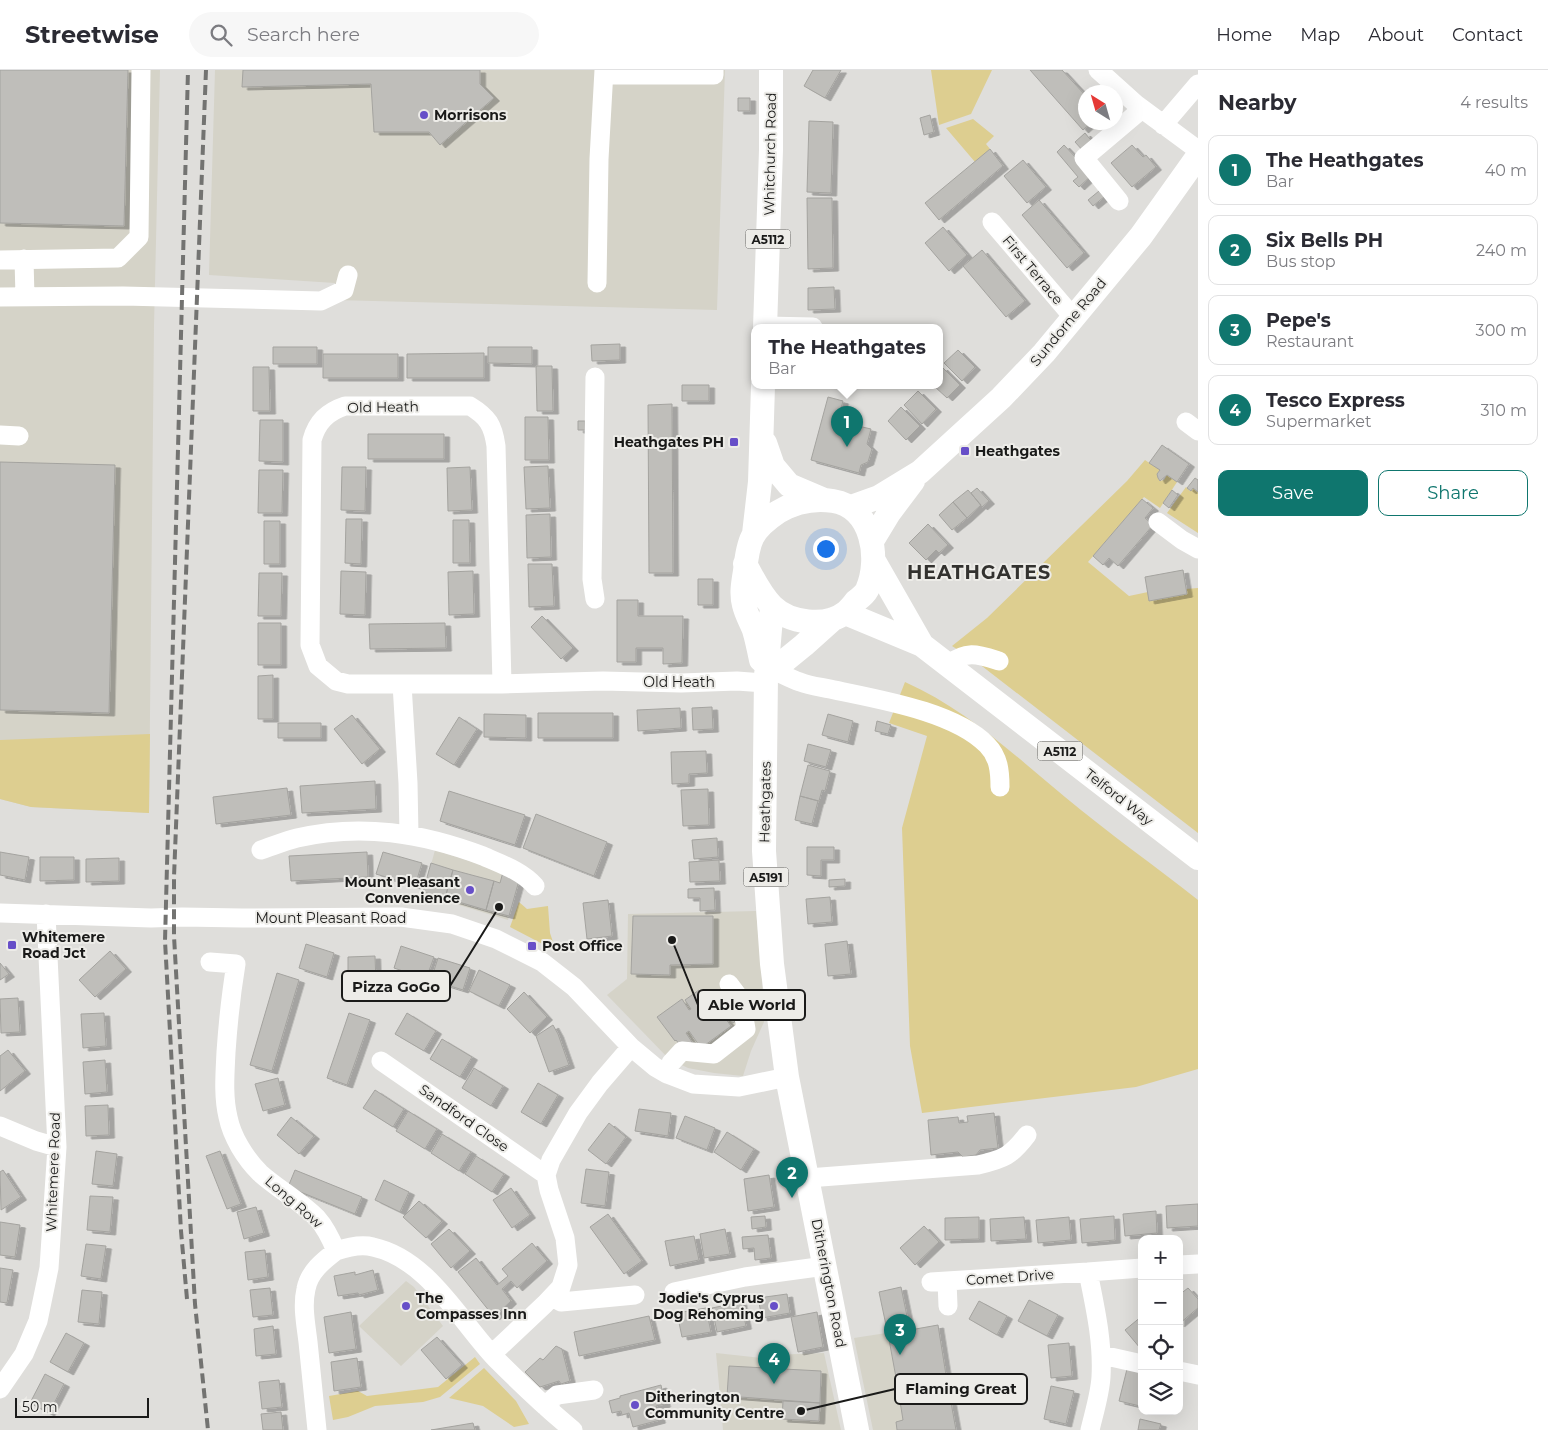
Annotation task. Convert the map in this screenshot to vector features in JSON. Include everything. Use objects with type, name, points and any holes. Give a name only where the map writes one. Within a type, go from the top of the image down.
[{"type":"main road","name":"Whitchurch Road","points":[[765,324],[771,150],[771,70]]},
{"type":"main road","name":"Sundorne Road","points":[[873,551],[888,513],[920,472],[1001,398],[1044,353],[1141,236],[1198,156]]},
{"type":"main road","points":[[754,534],[760,482],[763,389]]},
{"type":"main road","points":[[762,435],[773,466],[789,485],[822,500],[843,503],[851,507]]},
{"type":"main road","name":"Sundorne Road","points":[[851,507],[878,497],[920,472]]},
{"type":"main road","points":[[745,564],[747,548],[754,534],[764,521],[789,506],[822,500]]},
{"type":"main road","name":"A5112","points":[[851,507],[866,525],[873,551]]},
{"type":"main road","points":[[768,676],[866,591],[873,551]]},
{"type":"main road","name":"Telford Way","points":[[873,551],[922,645]]},
{"type":"main road","name":"A5112","points":[[745,564],[759,589],[772,606],[790,618],[812,622],[839,616]]},
{"type":"main road","name":"A5191","points":[[745,564],[744,605],[768,676]]},
{"type":"main road","name":"Heathgates","points":[[772,606],[768,676],[764,850],[772,964],[787,1078]]},
{"type":"main road","name":"Telford Way","points":[[839,616],[922,645],[1198,858]]},
{"type":"main road","name":"Ditherington Road","points":[[787,1078],[857,1430]]},
{"type":"street","points":[[0,260],[118,258],[139,237],[141,70]]},
{"type":"street","points":[[597,283],[599,159],[604,73],[714,75],[714,70]]},
{"type":"street","points":[[1098,70],[1116,88],[1163,126],[1198,150]]},
{"type":"street","points":[[1163,126],[1198,84]]},
{"type":"street","points":[[1119,200],[1084,158],[1142,109]]},
{"type":"street","name":"First Terrace","points":[[992,222],[1074,318]]},
{"type":"street","points":[[24,259],[25,297]]},
{"type":"street","points":[[0,297],[123,296],[321,301],[344,290],[348,275]]},
{"type":"street","points":[[595,377],[592,579],[595,599]]},
{"type":"street","name":"Old Heath","points":[[502,684],[496,446],[494,432],[490,423],[482,413],[470,406],[345,406],[336,409],[320,422],[312,440],[310,645],[318,666],[336,681],[348,684],[502,684],[603,681],[680,683],[738,681],[768,676],[896,704],[934,715],[956,725],[976,735],[988,746],[998,762],[1000,787]]},
{"type":"street","points":[[0,435],[19,436]]},
{"type":"street","points":[[1158,522],[1198,549]]},
{"type":"street","points":[[947,665],[958,656],[977,654],[999,661]]},
{"type":"street","points":[[402,684],[408,783],[408,834]]},
{"type":"street","points":[[261,850],[296,838],[329,833],[375,830],[408,834],[437,840],[500,863],[528,878],[535,886]]},
{"type":"street","name":"Mount Pleasant Road","points":[[0,913],[152,918],[400,917],[452,924],[496,939],[542,962],[574,987],[631,1047],[667,1074],[693,1084],[739,1087],[787,1078]]},
{"type":"street","name":"Whitemere Road","points":[[0,1389],[24,1354],[38,1321],[49,1268],[57,1146],[46,914]]},
{"type":"street","name":"Long Row","points":[[210,962],[236,964],[230,1007],[225,1075],[228,1118],[235,1138],[247,1158],[259,1172],[317,1218],[328,1233],[336,1251]]},
{"type":"street","points":[[667,1074],[671,1064],[682,1051],[714,1054],[746,1028],[741,1000],[730,984]]},
{"type":"street","points":[[492,1354],[561,1287],[568,1265],[565,1238],[546,1175],[551,1160],[578,1113],[631,1047]]},
{"type":"street","name":"Sandford Close","points":[[382,1061],[546,1175]]},
{"type":"street","points":[[0,1126],[36,1141],[57,1146]]},
{"type":"street","points":[[808,1178],[978,1164],[1000,1159],[1016,1150],[1027,1135]]},
{"type":"street","points":[[317,1430],[306,1328],[306,1288],[311,1276],[323,1261],[336,1251],[353,1246],[372,1246],[410,1262],[428,1279],[492,1354],[551,1418],[574,1430]]},
{"type":"street","points":[[1183,1265],[1198,1264]]},
{"type":"street","points":[[674,1292],[745,1277],[825,1266]]},
{"type":"street","name":"Comet Drive","points":[[948,1306],[939,1282],[1138,1268]]},
{"type":"street","points":[[1088,1272],[1101,1339],[1102,1355],[1101,1379],[1090,1430]]},
{"type":"street","points":[[552,1297],[561,1302],[636,1295]]},
{"type":"street","points":[[1102,1355],[1138,1363]]},
{"type":"street","points":[[1183,1372],[1198,1375]]},
{"type":"street","points":[[551,1418],[557,1395],[594,1390]]},
{"type":"shaded area","points":[[0,70],[160,70],[154,326],[149,813],[31,807],[0,799]]},
{"type":"shaded area","points":[[215,70],[725,70],[717,310],[335,300],[335,283],[209,275]]},
{"type":"shaded area","points":[[931,70],[992,70],[971,114],[939,125]]},
{"type":"shaded area","points":[[973,119],[994,136],[986,144],[990,149],[975,162],[946,128]]},
{"type":"shaded area","points":[[1145,460],[1160,470],[1157,474],[1160,481],[1164,480],[1167,475],[1177,482],[1160,508],[1144,497],[1088,562],[1129,596],[1148,592],[1198,588],[1198,833],[978,663],[952,646],[987,618],[1127,481]]},
{"type":"shaded area","points":[[1186,487],[1190,491],[1193,488],[1198,492],[1198,533],[1167,513]]},
{"type":"shaded area","points":[[905,682],[949,705],[969,719],[1081,810],[1198,900],[1198,1069],[1136,1087],[922,1113],[910,1046],[902,828],[927,736],[889,723]]},
{"type":"shaded area","points":[[150,734],[149,813],[31,807],[0,799],[0,740]]},
{"type":"shaded area","points":[[435,850],[520,877],[508,920],[423,894]]},
{"type":"shaded area","points":[[519,902],[527,909],[548,906],[550,933],[556,951],[510,927]]},
{"type":"shaded area","points":[[756,911],[764,1022],[751,1051],[743,1076],[688,1068],[669,1059],[607,995],[627,979],[628,914]]},
{"type":"shaded area","points":[[406,1281],[414,1287],[443,1326],[401,1366],[359,1326]]},
{"type":"shaded area","points":[[938,1325],[956,1430],[873,1430],[854,1338]]},
{"type":"shaded area","points":[[716,1353],[770,1359],[772,1355],[824,1353],[841,1430],[723,1430]]},
{"type":"shaded area","points":[[475,1357],[480,1364],[440,1397],[423,1402],[375,1406],[348,1417],[333,1420],[329,1396],[358,1391],[367,1396],[438,1387]]},
{"type":"shaded area","points":[[484,1368],[516,1401],[529,1424],[514,1427],[483,1406],[449,1398]]},
{"type":"building","points":[[0,70],[128,70],[124,226],[0,223]]},
{"type":"building","name":"Morrisons","points":[[243,70],[480,70],[480,84],[494,98],[440,145],[429,132],[374,132],[371,84],[242,87]]},
{"type":"building","points":[[813,70],[841,70],[825,98],[804,86]]},
{"type":"building","points":[[1030,70],[1062,70],[1078,87],[1078,124]]},
{"type":"building","points":[[738,98],[750,98],[750,111],[738,111]]},
{"type":"building","points":[[930,115],[934,132],[924,135],[920,118]]},
{"type":"building","points":[[809,121],[833,122],[831,193],[807,192]]},
{"type":"building","points":[[1085,133],[1094,144],[1084,152],[1075,142]]},
{"type":"building","points":[[1064,145],[1092,175],[1079,187],[1073,181],[1078,177],[1057,152]]},
{"type":"building","points":[[1132,145],[1143,157],[1146,155],[1156,167],[1132,187],[1111,163]]},
{"type":"building","points":[[990,149],[1003,166],[939,220],[925,203]]},
{"type":"building","points":[[1023,160],[1046,187],[1027,203],[1004,176]]},
{"type":"building","points":[[1099,191],[1104,197],[1093,206],[1088,200]]},
{"type":"building","points":[[807,198],[832,198],[833,268],[808,269]]},
{"type":"building","points":[[1039,200],[1084,253],[1067,268],[1022,215]]},
{"type":"building","points":[[943,227],[967,255],[949,271],[925,243]]},
{"type":"building","points":[[982,250],[1025,301],[1006,317],[963,266]]},
{"type":"building","points":[[834,287],[835,309],[808,310],[808,288]]},
{"type":"building","points":[[620,344],[620,360],[592,361],[591,345]]},
{"type":"building","points":[[273,347],[317,347],[317,364],[273,364]]},
{"type":"building","points":[[488,347],[532,347],[532,364],[488,363]]},
{"type":"building","points":[[958,350],[975,367],[962,381],[944,363]]},
{"type":"building","points":[[484,353],[484,378],[407,378],[407,354]]},
{"type":"building","points":[[323,354],[398,354],[398,378],[323,378]]},
{"type":"building","points":[[536,366],[552,366],[553,411],[537,411]]},
{"type":"building","points":[[253,367],[269,367],[270,411],[253,411]]},
{"type":"building","points":[[943,368],[960,385],[947,398],[937,389],[943,389]]},
{"type":"building","points":[[682,385],[709,385],[709,401],[682,401]]},
{"type":"building","points":[[918,391],[936,409],[922,424],[904,405]]},
{"type":"building","points":[[828,397],[843,401],[840,412],[856,416],[854,425],[871,429],[867,444],[872,449],[868,462],[861,465],[859,473],[811,460]]},
{"type":"building","points":[[672,404],[673,573],[649,573],[648,405]]},
{"type":"building","points":[[901,407],[920,426],[906,440],[888,421]]},
{"type":"building","points":[[525,417],[548,417],[549,460],[525,460]]},
{"type":"building","points":[[260,420],[283,420],[283,462],[259,461]]},
{"type":"building","points":[[578,421],[585,421],[585,430],[578,430]]},
{"type":"building","points":[[368,434],[444,434],[444,459],[368,459]]},
{"type":"building","points":[[1162,445],[1189,464],[1177,482],[1167,475],[1160,481],[1157,474],[1160,470],[1149,463]]},
{"type":"building","points":[[0,462],[115,465],[109,713],[0,710]]},
{"type":"building","points":[[548,466],[550,508],[526,509],[524,467]]},
{"type":"building","points":[[342,467],[366,467],[365,511],[341,510]]},
{"type":"building","points":[[470,467],[472,510],[448,511],[447,468]]},
{"type":"building","points":[[259,470],[283,470],[282,513],[258,513]]},
{"type":"building","points":[[1195,478],[1198,480],[1198,492],[1193,488],[1191,491],[1187,488]]},
{"type":"building","points":[[977,488],[989,501],[982,507],[971,493]]},
{"type":"building","points":[[968,490],[981,505],[967,518],[953,502]]},
{"type":"building","points":[[1172,490],[1178,495],[1169,508],[1163,503]]},
{"type":"building","points":[[1142,499],[1153,508],[1145,518],[1153,525],[1118,566],[1109,558],[1103,565],[1093,556]]},
{"type":"building","points":[[953,502],[967,518],[952,530],[939,515]]},
{"type":"building","points":[[550,514],[551,557],[527,558],[526,515]]},
{"type":"building","points":[[346,519],[362,519],[361,564],[345,563]]},
{"type":"building","points":[[453,520],[469,520],[470,563],[453,563]]},
{"type":"building","points":[[264,521],[280,521],[280,564],[264,564]]},
{"type":"building","points":[[928,524],[948,545],[939,553],[936,550],[926,560],[909,543]]},
{"type":"building","points":[[528,564],[552,564],[554,606],[529,607]]},
{"type":"building","points":[[1183,570],[1187,594],[1149,601],[1145,577]]},
{"type":"building","points":[[341,571],[366,572],[365,615],[340,614]]},
{"type":"building","points":[[473,571],[474,614],[449,615],[448,572]]},
{"type":"building","points":[[259,573],[282,573],[281,616],[258,616]]},
{"type":"building","points":[[698,579],[713,579],[713,605],[698,605]]},
{"type":"building","points":[[617,600],[638,600],[638,616],[683,616],[682,663],[663,664],[663,648],[636,648],[636,662],[617,662]]},
{"type":"building","points":[[542,616],[573,648],[561,659],[531,627]]},
{"type":"building","points":[[258,623],[281,623],[281,665],[258,665]]},
{"type":"building","points":[[445,623],[446,648],[370,649],[369,624]]},
{"type":"building","points":[[273,675],[273,719],[258,719],[258,676]]},
{"type":"building","points":[[712,707],[713,729],[693,730],[692,708]]},
{"type":"building","points":[[680,708],[681,728],[638,731],[637,710]]},
{"type":"building","points":[[538,713],[613,713],[613,738],[538,738]]},
{"type":"building","points":[[484,714],[526,715],[526,738],[484,737]]},
{"type":"building","points":[[828,714],[853,721],[848,742],[822,735]]},
{"type":"building","points":[[352,715],[380,749],[362,764],[334,729]]},
{"type":"building","points":[[459,717],[477,729],[454,765],[436,754]]},
{"type":"building","points":[[877,721],[891,725],[888,734],[875,731]]},
{"type":"building","points":[[278,723],[321,723],[321,738],[278,738]]},
{"type":"building","points":[[808,744],[831,750],[826,767],[804,761]]},
{"type":"building","points":[[706,751],[707,773],[689,774],[689,783],[672,784],[671,752]]},
{"type":"building","points":[[808,765],[830,771],[825,791],[822,790],[819,801],[800,796]]},
{"type":"building","points":[[375,781],[376,809],[302,813],[300,786]]},
{"type":"building","points":[[287,788],[291,815],[216,824],[213,797]]},
{"type":"building","points":[[708,789],[709,825],[683,826],[681,790]]},
{"type":"building","points":[[449,791],[525,815],[515,845],[440,821]]},
{"type":"building","points":[[800,796],[818,801],[812,824],[795,820]]},
{"type":"building","points":[[536,814],[607,842],[594,876],[523,848]]},
{"type":"building","points":[[717,838],[718,857],[694,859],[692,840]]},
{"type":"building","points":[[807,847],[834,847],[834,860],[821,860],[821,876],[807,875]]},
{"type":"building","points":[[0,852],[29,857],[25,880],[0,875]]},
{"type":"building","points":[[367,852],[368,877],[291,881],[289,856]]},
{"type":"building","points":[[383,852],[422,863],[415,886],[376,874]]},
{"type":"building","points":[[40,857],[74,857],[74,880],[40,881]]},
{"type":"building","points":[[119,858],[119,881],[86,882],[86,859]]},
{"type":"building","points":[[719,860],[720,881],[690,882],[689,862]]},
{"type":"building","points":[[431,863],[453,870],[445,898],[423,892]]},
{"type":"building","name":"Mount Pleasant Convenience","points":[[453,870],[494,881],[486,910],[445,898]]},
{"type":"building","points":[[503,872],[520,877],[509,916],[486,910],[494,881],[500,883]]},
{"type":"building","points":[[845,879],[845,886],[829,887],[829,880]]},
{"type":"building","points":[[714,888],[715,910],[700,911],[700,898],[688,898],[688,889]]},
{"type":"building","points":[[830,897],[832,922],[808,924],[806,899]]},
{"type":"building","points":[[608,900],[612,936],[587,939],[583,903]]},
{"type":"building","points":[[633,916],[713,916],[713,964],[670,965],[670,975],[631,974]]},
{"type":"building","points":[[847,941],[851,974],[828,976],[825,944]]},
{"type":"building","points":[[306,944],[334,953],[327,977],[299,968]]},
{"type":"building","points":[[401,946],[434,957],[426,979],[394,968]]},
{"type":"building","points":[[110,951],[126,969],[95,997],[79,980]]},
{"type":"building","points":[[375,956],[376,982],[348,983],[348,957]]},
{"type":"building","points":[[438,958],[470,968],[463,990],[431,980]]},
{"type":"building","points":[[0,963],[9,974],[0,980]]},
{"type":"building","points":[[479,970],[510,985],[499,1006],[469,991]]},
{"type":"building","points":[[277,973],[299,980],[272,1071],[250,1065]]},
{"type":"building","points":[[699,990],[706,998],[708,996],[711,999],[722,992],[733,1007],[729,1010],[737,1020],[733,1023],[725,1013],[723,1015],[731,1026],[701,1048],[689,1031],[686,1033],[692,1042],[683,1049],[657,1017],[682,999],[689,1010],[691,1009],[685,1000]]},
{"type":"building","points":[[524,992],[547,1017],[530,1033],[507,1009]]},
{"type":"building","points":[[18,998],[20,1032],[1,1033],[0,999]]},
{"type":"building","points":[[104,1013],[106,1046],[83,1048],[81,1014]]},
{"type":"building","points":[[349,1013],[370,1020],[347,1085],[327,1078]]},
{"type":"building","points":[[407,1013],[436,1031],[424,1051],[395,1034]]},
{"type":"building","points":[[553,1025],[569,1065],[549,1072],[536,1036]]},
{"type":"building","points":[[442,1039],[472,1057],[460,1077],[430,1059]]},
{"type":"building","points":[[8,1050],[25,1071],[0,1091],[0,1056]]},
{"type":"building","points":[[105,1060],[107,1092],[85,1094],[83,1062]]},
{"type":"building","points":[[474,1068],[503,1086],[491,1106],[462,1088]]},
{"type":"building","points":[[278,1078],[285,1105],[263,1111],[255,1084]]},
{"type":"building","points":[[538,1083],[558,1095],[541,1124],[521,1112]]},
{"type":"building","points":[[375,1090],[404,1109],[393,1127],[363,1108]]},
{"type":"building","points":[[108,1105],[109,1135],[86,1136],[85,1106]]},
{"type":"building","points":[[639,1109],[671,1113],[668,1136],[635,1131]]},
{"type":"building","points":[[408,1111],[437,1129],[425,1149],[396,1131]]},
{"type":"building","points":[[994,1113],[998,1148],[980,1150],[976,1155],[963,1157],[958,1152],[931,1155],[928,1120],[958,1117],[959,1123],[968,1122],[967,1116]]},
{"type":"building","points":[[685,1116],[715,1128],[707,1150],[676,1138]]},
{"type":"building","points":[[291,1117],[314,1136],[299,1154],[277,1135]]},
{"type":"building","points":[[609,1123],[626,1137],[606,1164],[588,1150]]},
{"type":"building","points":[[727,1132],[754,1149],[741,1170],[714,1152]]},
{"type":"building","points":[[442,1134],[471,1152],[459,1171],[431,1153]]},
{"type":"building","points":[[96,1151],[117,1154],[113,1186],[92,1184]]},
{"type":"building","points":[[220,1151],[241,1204],[227,1209],[206,1156]]},
{"type":"building","points":[[476,1156],[504,1174],[492,1192],[465,1174]]},
{"type":"building","points":[[586,1169],[609,1172],[605,1206],[581,1203]]},
{"type":"building","points":[[3,1170],[21,1197],[1,1210],[0,1172]]},
{"type":"building","points":[[295,1170],[362,1197],[355,1214],[288,1187]]},
{"type":"building","points":[[769,1175],[774,1207],[748,1211],[744,1179]]},
{"type":"building","points":[[384,1180],[409,1192],[400,1212],[375,1200]]},
{"type":"building","points":[[511,1188],[530,1215],[512,1228],[493,1200]]},
{"type":"building","points":[[90,1196],[113,1197],[110,1232],[87,1230]]},
{"type":"building","points":[[419,1201],[442,1221],[426,1238],[403,1217]]},
{"type":"building","points":[[1198,1204],[1198,1226],[1167,1228],[1166,1206]]},
{"type":"building","points":[[256,1207],[264,1233],[244,1239],[237,1212]]},
{"type":"building","points":[[1156,1211],[1157,1233],[1125,1236],[1123,1214]]},
{"type":"building","points":[[608,1214],[642,1261],[624,1274],[590,1227]]},
{"type":"building","points":[[765,1216],[766,1227],[752,1229],[751,1217]]},
{"type":"building","points":[[1114,1216],[1115,1240],[1082,1243],[1080,1219]]},
{"type":"building","points":[[979,1217],[979,1239],[945,1240],[945,1218]]},
{"type":"building","points":[[1024,1217],[1026,1239],[991,1241],[990,1219]]},
{"type":"building","points":[[1069,1217],[1071,1240],[1038,1243],[1036,1220]]},
{"type":"building","points":[[0,1222],[20,1225],[15,1257],[0,1255]]},
{"type":"building","points":[[924,1226],[939,1242],[915,1265],[900,1248]]},
{"type":"building","points":[[449,1229],[470,1251],[451,1268],[431,1244]]},
{"type":"building","points":[[725,1229],[730,1254],[704,1258],[700,1234]]},
{"type":"building","points":[[768,1235],[771,1258],[755,1260],[754,1248],[743,1249],[742,1237]]},
{"type":"building","points":[[694,1236],[699,1260],[670,1266],[665,1241]]},
{"type":"building","points":[[532,1243],[547,1261],[517,1288],[511,1281],[502,1289],[511,1301],[494,1317],[458,1272],[476,1258],[497,1285],[508,1276],[502,1269]]},
{"type":"building","points":[[86,1244],[106,1246],[101,1279],[81,1276]]},
{"type":"building","points":[[265,1250],[268,1277],[248,1280],[245,1252]]},
{"type":"building","points":[[0,1268],[13,1270],[7,1303],[0,1302]]},
{"type":"building","points":[[373,1270],[378,1290],[359,1295],[358,1293],[338,1296],[334,1276],[355,1272],[355,1275]]},
{"type":"building","points":[[901,1287],[909,1326],[887,1330],[879,1292]]},
{"type":"building","points":[[270,1288],[273,1315],[253,1317],[250,1290]]},
{"type":"building","points":[[1188,1288],[1198,1299],[1198,1308],[1183,1321],[1183,1292]]},
{"type":"building","points":[[82,1290],[102,1292],[99,1324],[78,1322]]},
{"type":"building","name":"Jodie's Cyprus Dog Rehoming","points":[[787,1294],[790,1313],[762,1318],[758,1298]]},
{"type":"building","points":[[1029,1300],[1058,1315],[1047,1336],[1018,1321]]},
{"type":"building","points":[[979,1301],[1007,1316],[997,1335],[969,1319]]},
{"type":"building","points":[[741,1302],[746,1326],[717,1332],[712,1308]]},
{"type":"building","points":[[706,1308],[711,1332],[682,1337],[677,1313]]},
{"type":"building","points":[[351,1312],[356,1349],[329,1353],[324,1317]]},
{"type":"building","points":[[817,1312],[823,1347],[798,1352],[791,1317]]},
{"type":"building","points":[[649,1316],[655,1340],[579,1356],[574,1332]]},
{"type":"building","points":[[1138,1319],[1138,1346],[1125,1330]]},
{"type":"building","points":[[938,1325],[946,1375],[897,1383],[888,1334]]},
{"type":"building","points":[[273,1326],[276,1354],[256,1356],[254,1329]]},
{"type":"building","points":[[66,1333],[84,1343],[68,1372],[50,1362]]},
{"type":"building","points":[[437,1337],[462,1365],[446,1379],[421,1350]]},
{"type":"building","points":[[1069,1343],[1072,1376],[1051,1378],[1048,1345]]},
{"type":"building","points":[[556,1346],[562,1349],[570,1381],[561,1384],[559,1381],[540,1387],[525,1372],[540,1358],[543,1360]]},
{"type":"building","points":[[357,1358],[361,1387],[334,1391],[331,1362]]},
{"type":"building","points":[[729,1366],[821,1371],[820,1403],[727,1396]]},
{"type":"building","points":[[1127,1369],[1138,1371],[1138,1406],[1119,1401]]},
{"type":"building","points":[[45,1374],[64,1384],[49,1413],[30,1403]]},
{"type":"building","points":[[946,1375],[956,1430],[897,1430],[896,1422],[903,1420],[897,1383]]},
{"type":"building","points":[[279,1380],[282,1407],[262,1409],[259,1382]]},
{"type":"building","name":"Ditherington Community Centre","points":[[661,1385],[665,1404],[656,1406],[660,1420],[633,1427],[629,1413],[622,1415],[621,1411],[612,1413],[609,1401],[620,1398],[620,1396]]},
{"type":"building","points":[[1051,1386],[1074,1391],[1066,1424],[1044,1419]]},
{"type":"building","points":[[783,1401],[820,1403],[819,1421],[782,1419]]},
{"type":"building","points":[[281,1412],[283,1430],[263,1430],[261,1414]]},
{"type":"building","points":[[1140,1419],[1161,1424],[1159,1430],[1138,1430]]},
{"type":"building","points":[[473,1423],[475,1430],[431,1430]]},
{"type":"railway","points":[[187,1299],[181,1231],[165,941],[188,70]]},
{"type":"railway","points":[[206,70],[174,877],[174,936],[195,1304],[208,1430]]},
{"type":"place","name":"Morrisons","points":[[424,115]]},
{"type":"place","name":"Heathgates PH","points":[[734,442]]},
{"type":"place","name":"The Heathgates","points":[[847,447]]},
{"type":"place","name":"Heathgates","points":[[965,451]]},
{"type":"place","name":"Mount Pleasant Convenience","points":[[470,890]]},
{"type":"place","name":"Pizza GoGo","points":[[499,907]]},
{"type":"place","name":"Able World","points":[[672,940]]},
{"type":"place","name":"Whitemere Road Jct","points":[[12,945]]},
{"type":"place","name":"Post Office","points":[[532,946]]},
{"type":"place","name":"Six Bells PH","points":[[792,1198]]},
{"type":"place","name":"The Compasses Inn","points":[[406,1306]]},
{"type":"place","name":"Jodie's Cyprus Dog Rehoming","points":[[774,1306]]},
{"type":"place","name":"Pepe's","points":[[900,1355]]},
{"type":"place","name":"Tesco Express","points":[[774,1384]]},
{"type":"place","name":"Ditherington Community Centre","points":[[635,1405]]},
{"type":"place","name":"Flaming Great","points":[[801,1411]]},
{"type":"district","name":"HEATHGATES","points":[[979,572]]}]
